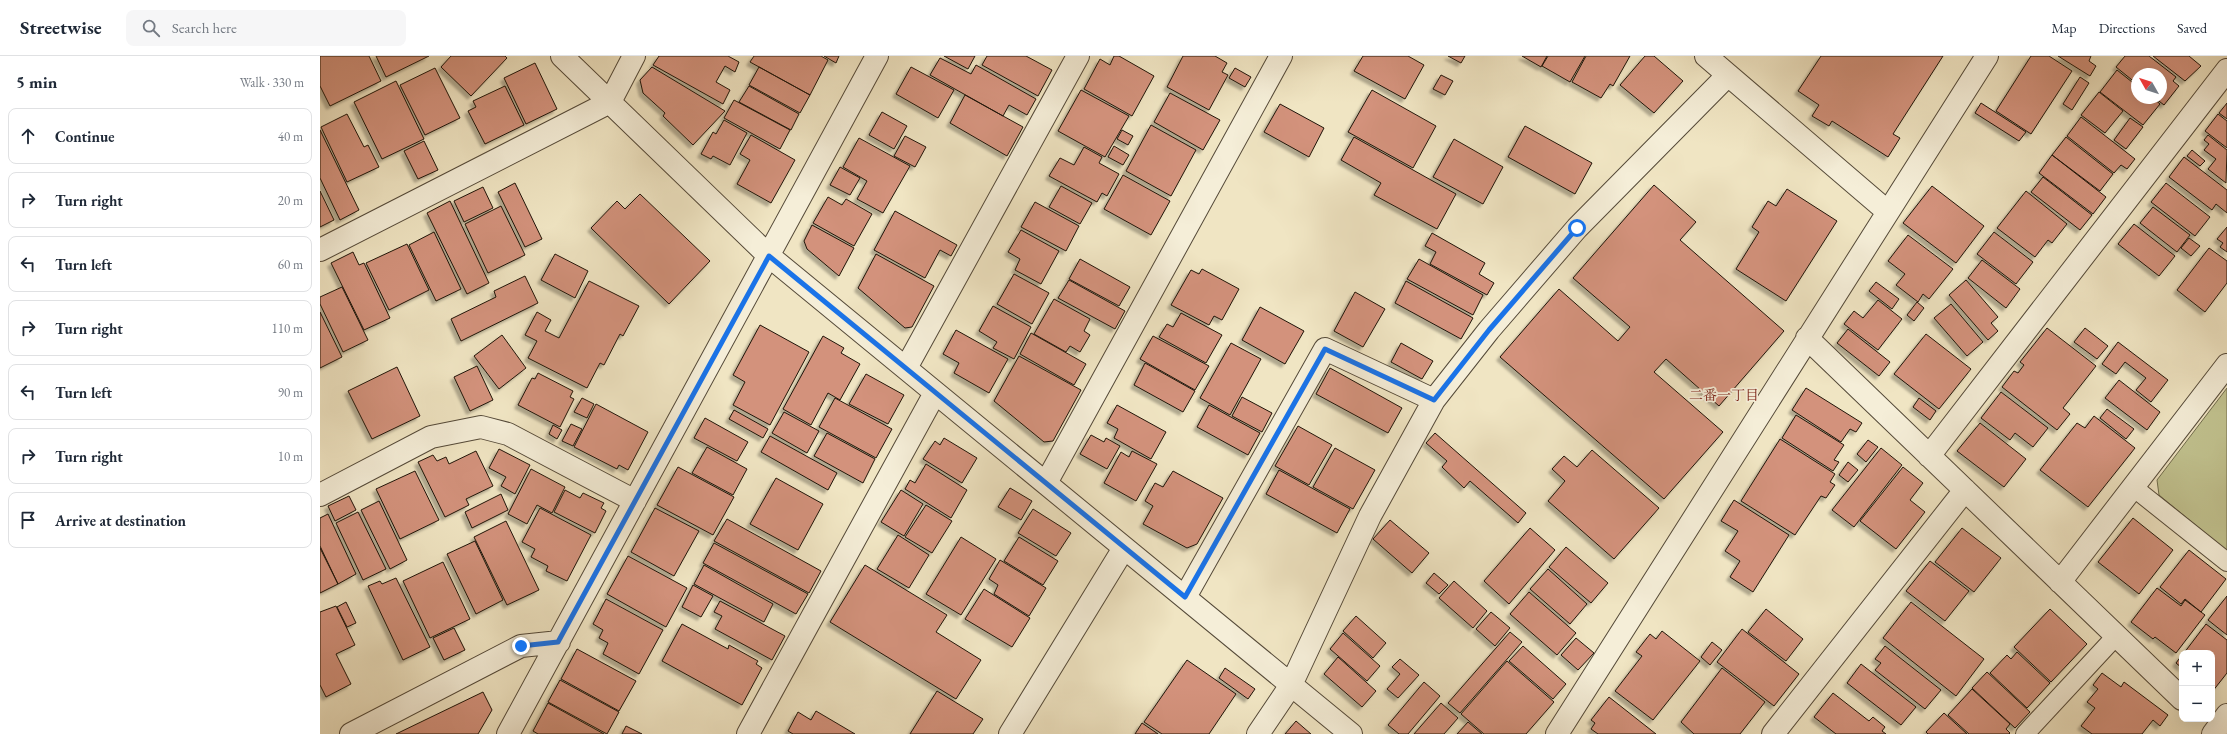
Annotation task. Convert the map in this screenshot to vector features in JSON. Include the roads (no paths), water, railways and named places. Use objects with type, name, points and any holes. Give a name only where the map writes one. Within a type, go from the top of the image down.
[{"type":"street","points":[[562,56],[769,256],[1351,734]]},
{"type":"street","points":[[320,250],[610,102],[634,56]]},
{"type":"street","points":[[508,734],[877,56]]},
{"type":"street","points":[[906,368],[1078,56]]},
{"type":"street","points":[[1046,484],[1281,56]]},
{"type":"street","points":[[1706,56],[1888,212]]},
{"type":"street","points":[[1557,734],[1987,56]]},
{"type":"street","points":[[1929,456],[2227,70]]},
{"type":"street","points":[[1258,734],[1292,685],[1370,516],[1434,400],[1489,330],[1577,228],[1728,75]]},
{"type":"street","points":[[1807,338],[2179,696]]},
{"type":"street","points":[[1185,597],[1325,349],[1434,400]]},
{"type":"street","points":[[2060,582],[2227,364]]},
{"type":"street","points":[[748,734],[935,393]]},
{"type":"street","points":[[320,495],[431,437],[481,427],[508,434],[635,501]]},
{"type":"street","points":[[1773,734],[1965,490]]},
{"type":"street","points":[[1010,734],[1124,548]]},
{"type":"street","points":[[350,734],[521,646],[558,642]]},
{"type":"lane","points":[[2133,487],[2227,562]]},
{"type":"lane","points":[[2025,734],[2116,636]]},
{"type":"district","name":"二番一丁目","points":[[1724,395]]}]
